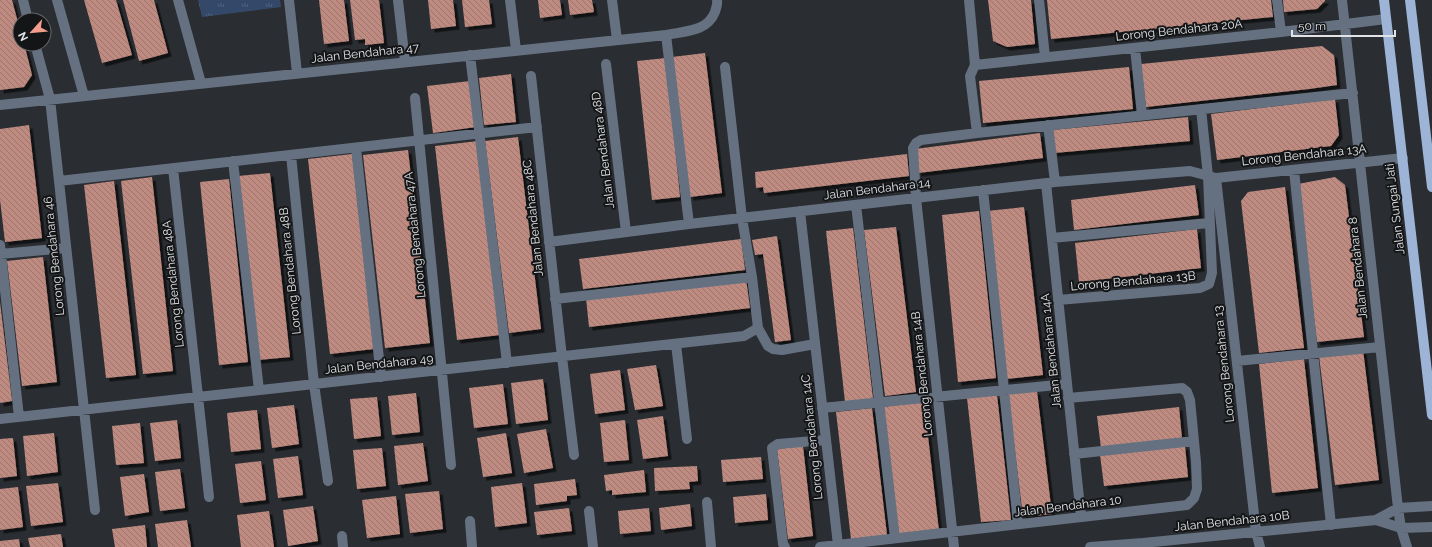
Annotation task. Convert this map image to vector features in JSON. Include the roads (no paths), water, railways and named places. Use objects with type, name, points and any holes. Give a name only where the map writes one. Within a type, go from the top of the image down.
[{"type":"main road","name":"Jalan Sungai Jati","points":[[1384,0],[1432,415]]},
{"type":"main road","points":[[1410,0],[1432,187]]},
{"type":"street","points":[[23,0],[26,12]]},
{"type":"street","points":[[57,0],[84,96]]},
{"type":"street","points":[[178,0],[201,83]]},
{"type":"street","points":[[289,0],[297,73]]},
{"type":"street","points":[[398,0],[405,62]]},
{"type":"street","points":[[510,0],[516,50]]},
{"type":"street","points":[[612,0],[617,40]]},
{"type":"street","points":[[969,0],[975,65],[970,76],[978,133],[1353,93]]},
{"type":"street","points":[[1039,0],[1045,57]]},
{"type":"street","points":[[1277,0],[1281,32]]},
{"type":"street","name":"Jalan Bendahara 8","points":[[1342,0],[1401,528]]},
{"type":"street","name":"Jalan Bendahara 47","points":[[0,104],[666,34],[700,28],[712,20],[718,2]]},
{"type":"street","name":"Lorong Bendahara 20A","points":[[975,65],[1345,25],[1386,19]]},
{"type":"street","points":[[666,34],[689,224]]},
{"type":"street","points":[[1135,48],[1142,115]]},
{"type":"street","name":"Lorong Bendahara 46","points":[[37,52],[50,99],[95,510]]},
{"type":"street","points":[[470,55],[507,363]]},
{"type":"street","name":"Jalan Bendahara 48D","points":[[606,64],[626,232]]},
{"type":"street","points":[[725,67],[742,218],[752,277],[758,328],[768,346],[773,349],[782,350],[815,344]]},
{"type":"street","name":"Jalan Bendahara 48C","points":[[531,76],[555,299],[574,455]]},
{"type":"street","name":"Lorong Bendahara 47A","points":[[415,98],[451,465]]},
{"type":"street","points":[[1052,238],[1210,223],[1212,177],[1201,109]]},
{"type":"street","name":"Jalan Bendahara 14A","points":[[1048,125],[1052,238],[1081,517]]},
{"type":"street","points":[[59,181],[537,127]]},
{"type":"street","name":"Lorong Bendahara 14B","points":[[954,547],[916,198],[913,148],[916,143],[921,140],[978,133]]},
{"type":"street","points":[[356,148],[381,377]]},
{"type":"street","name":"Lorong Bendahara 48B","points":[[291,155],[314,384],[328,481]]},
{"type":"street","name":"Lorong Bendahara 13A","points":[[1212,177],[1403,158]]},
{"type":"street","points":[[233,161],[259,390]]},
{"type":"street","name":"Lorong Bendahara 48A","points":[[173,168],[209,497]]},
{"type":"street","points":[[1294,170],[1331,525]]},
{"type":"street","name":"Jalan Bendahara 14","points":[[549,242],[689,224],[1050,182],[1190,171],[1212,177]]},
{"type":"street","name":"Lorong Bendahara 13","points":[[1212,177],[1237,361],[1256,532],[1260,547]]},
{"type":"street","points":[[983,190],[1018,524]]},
{"type":"street","points":[[856,205],[895,538]]},
{"type":"street","name":"Lorong Bendahara 14C","points":[[800,211],[838,545]]},
{"type":"street","name":"Lorong Bendahara 13B","points":[[1058,300],[1200,288],[1209,284],[1212,273],[1210,223]]},
{"type":"street","points":[[19,417],[0,251],[66,248]]},
{"type":"street","points":[[555,299],[752,277]]},
{"type":"street","name":"Jalan Bendahara 49","points":[[0,419],[744,336],[758,328]]},
{"type":"street","points":[[676,344],[687,439]]},
{"type":"street","points":[[1237,361],[1380,347]]},
{"type":"street","points":[[822,408],[1067,384]]},
{"type":"street","points":[[1068,398],[1182,388],[1187,392],[1190,400],[1194,441],[1074,454]]},
{"type":"street","points":[[785,547],[783,544],[772,448],[778,444],[826,440]]},
{"type":"street","name":"Jalan Bendahara 10","points":[[952,532],[1187,505],[1194,498],[1197,489],[1194,441]]},
{"type":"street","points":[[707,502],[711,547]]},
{"type":"street","name":"Jalan Bendahara 10B","points":[[1090,547],[1144,545],[1376,520],[1398,508],[1432,506]]},
{"type":"street","points":[[589,511],[593,547]]},
{"type":"street","name":"Jalan Bendahara 10B","points":[[1376,520],[1401,528],[1432,527]]},
{"type":"street","points":[[470,521],[472,547]]},
{"type":"street","points":[[1401,528],[1407,547]]},
{"type":"street","points":[[820,547],[952,532]]},
{"type":"street","points":[[342,536],[343,547]]}]
